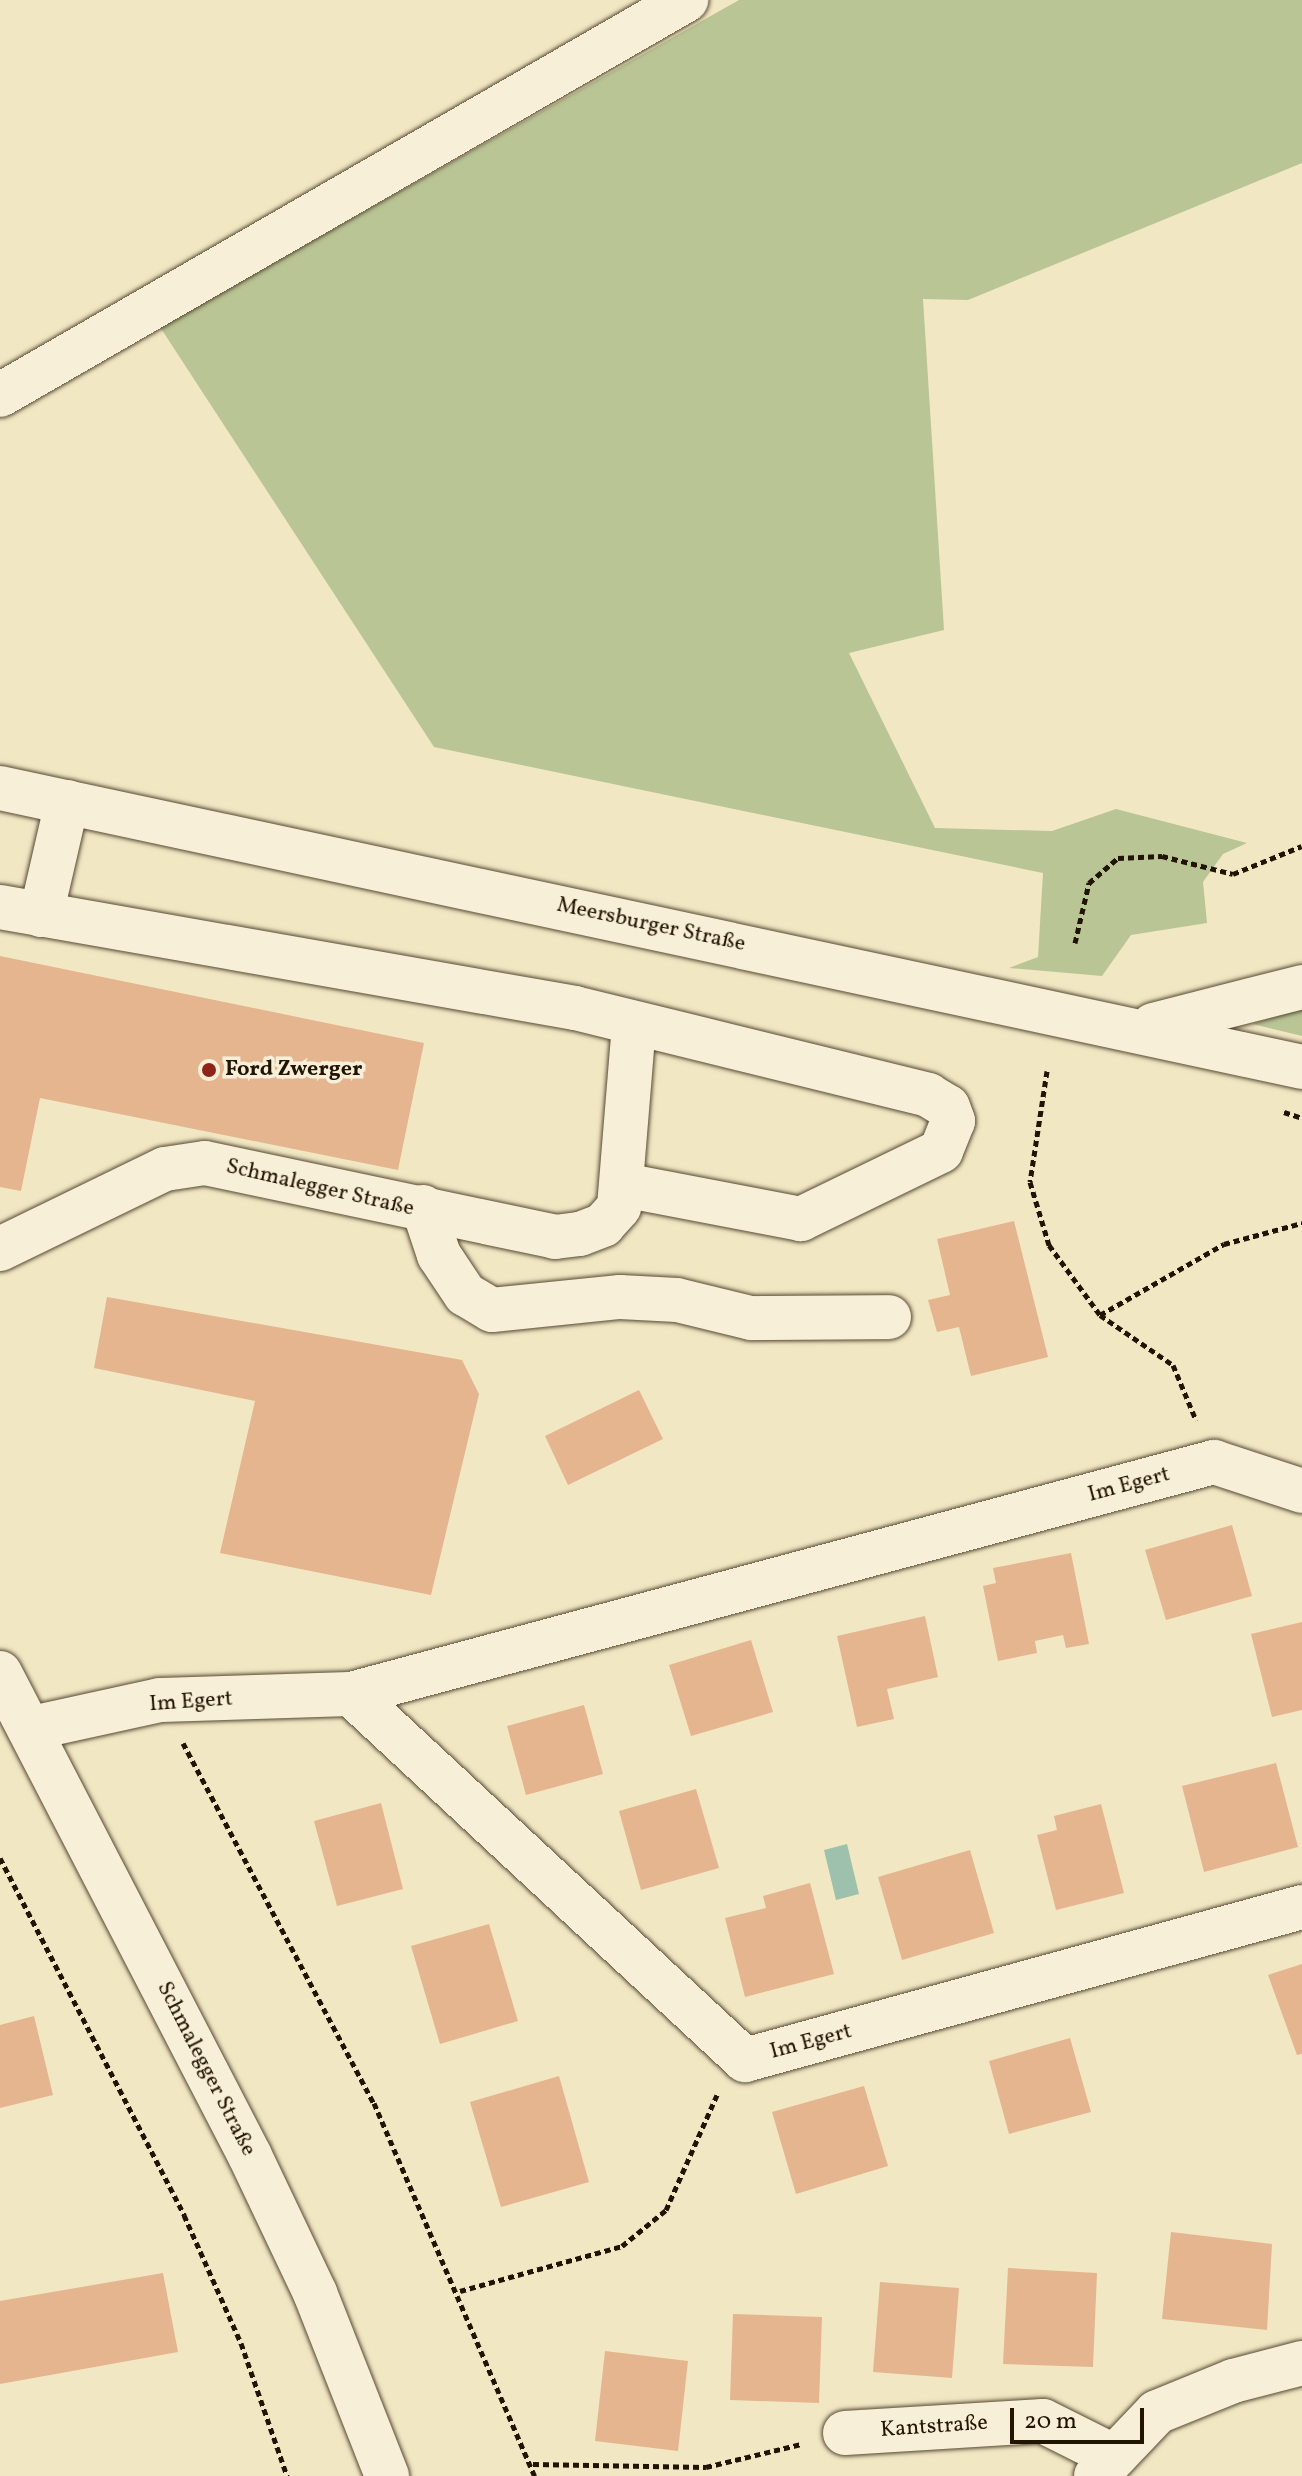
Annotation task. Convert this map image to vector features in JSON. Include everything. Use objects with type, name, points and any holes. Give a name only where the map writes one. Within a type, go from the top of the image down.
[{"type":"street","points":[[0,395],[686,0]]},
{"type":"street","name":"Meersburger Straße","points":[[0,788],[1142,1028],[1302,1067]]},
{"type":"street","points":[[67,802],[20,911],[634,1024],[928,1095],[948,1107],[953,1121],[941,1151],[801,1219],[623,1185]]},
{"type":"street","points":[[1142,1028],[1302,987]]},
{"type":"street","points":[[423,1207],[555,1237],[580,1234],[603,1225],[619,1207],[623,1185],[634,1024]]},
{"type":"street","name":"Schmalegger Straße","points":[[0,1249],[165,1169],[205,1163],[423,1207],[439,1255],[456,1281],[492,1310],[620,1297],[677,1300],[751,1318],[889,1317]]},
{"type":"street","points":[[1214,1462],[1302,1491]]},
{"type":"street","name":"Im Egert","points":[[32,1728],[160,1700],[351,1694],[1214,1462]]},
{"type":"street","name":"Schmalegger Straße","points":[[0,1673],[32,1728],[315,2293],[387,2476]]},
{"type":"street","name":"Im Egert","points":[[351,1694],[745,2060],[1302,1907]]},
{"type":"street","name":"Kantstraße","points":[[845,2433],[1043,2421],[1104,2465],[1157,2412],[1233,2381],[1302,2363]]},
{"type":"path","points":[[1075,943],[1089,883],[1118,858],[1162,856],[1233,874],[1302,846]]},
{"type":"path","points":[[1047,1071],[1030,1182],[1049,1245],[1100,1315],[1173,1365],[1214,1462]]},
{"type":"path","points":[[1100,1315],[1224,1244],[1302,1223]]},
{"type":"path","points":[[160,1700],[374,2103],[460,2291],[533,2464],[535,2476]]},
{"type":"path","points":[[0,1858],[184,2215],[241,2343],[287,2476]]},
{"type":"path","points":[[460,2291],[622,2246],[666,2210],[711,2102],[745,2060]]},
{"type":"path","points":[[533,2464],[706,2467],[845,2433]]},
{"type":"shaded area","points":[[739,0],[1302,0],[1302,163],[968,300],[923,299],[944,630],[849,653],[935,828],[1052,831],[1116,809],[1247,843],[1223,854],[1203,882],[1207,923],[1131,935],[1102,976],[1009,968],[1038,957],[1043,873],[434,747],[160,327]]},
{"type":"shaded area","points":[[1302,1008],[1302,1036],[1253,1024]]},
{"type":"shaded area","points":[[847,1844],[859,1894],[836,1900],[824,1850]]},
{"type":"building","name":"Ford Zwerger","points":[[0,956],[424,1043],[398,1170],[40,1098],[21,1191],[0,1187]]},
{"type":"building","points":[[1014,1221],[1048,1357],[971,1376],[959,1327],[937,1332],[928,1300],[950,1295],[937,1239]]},
{"type":"building","points":[[107,1297],[462,1360],[479,1394],[431,1595],[220,1553],[255,1401],[94,1368]]},
{"type":"building","points":[[639,1390],[663,1439],[568,1485],[545,1436]]},
{"type":"building","points":[[1232,1525],[1252,1596],[1166,1620],[1145,1550]]},
{"type":"building","points":[[1071,1553],[1089,1644],[1066,1648],[1063,1635],[1035,1641],[1037,1653],[998,1661],[983,1586],[996,1583],[993,1568]]},
{"type":"building","points":[[925,1616],[938,1677],[887,1689],[894,1719],[857,1727],[837,1636]]},
{"type":"building","points":[[1302,1622],[1302,1710],[1272,1717],[1251,1634]]},
{"type":"building","points":[[751,1640],[773,1712],[691,1736],[669,1665]]},
{"type":"building","points":[[584,1705],[603,1774],[526,1795],[507,1726]]},
{"type":"building","points":[[1276,1763],[1298,1847],[1204,1872],[1182,1786]]},
{"type":"building","points":[[696,1789],[719,1868],[641,1890],[619,1811]]},
{"type":"building","points":[[381,1803],[403,1889],[337,1906],[314,1821]]},
{"type":"building","points":[[1101,1804],[1124,1893],[1056,1910],[1037,1835],[1057,1830],[1054,1816]]},
{"type":"building","points":[[970,1850],[994,1933],[902,1960],[878,1877]]},
{"type":"building","points":[[810,1883],[834,1974],[745,1997],[725,1918],[766,1908],[763,1896]]},
{"type":"building","points":[[489,1924],[518,2021],[440,2044],[411,1946]]},
{"type":"building","points":[[1302,1964],[1302,2054],[1297,2055],[1268,1975]]},
{"type":"building","points":[[34,2016],[53,2095],[0,2108],[0,2025]]},
{"type":"building","points":[[1070,2038],[1091,2112],[1009,2134],[989,2061]]},
{"type":"building","points":[[559,2076],[589,2182],[501,2207],[470,2102]]},
{"type":"building","points":[[864,2086],[888,2166],[796,2194],[772,2112]]},
{"type":"building","points":[[1171,2232],[1272,2244],[1267,2330],[1162,2319]]},
{"type":"building","points":[[1008,2268],[1097,2273],[1093,2367],[1003,2364]]},
{"type":"building","points":[[163,2273],[178,2352],[0,2384],[0,2301]]},
{"type":"building","points":[[880,2282],[959,2288],[952,2378],[873,2372]]},
{"type":"building","points":[[733,2314],[822,2317],[819,2403],[730,2400]]},
{"type":"building","points":[[605,2351],[688,2361],[678,2451],[595,2441]]},
{"type":"place","name":"Ford Zwerger","points":[[209,1070]]}]
